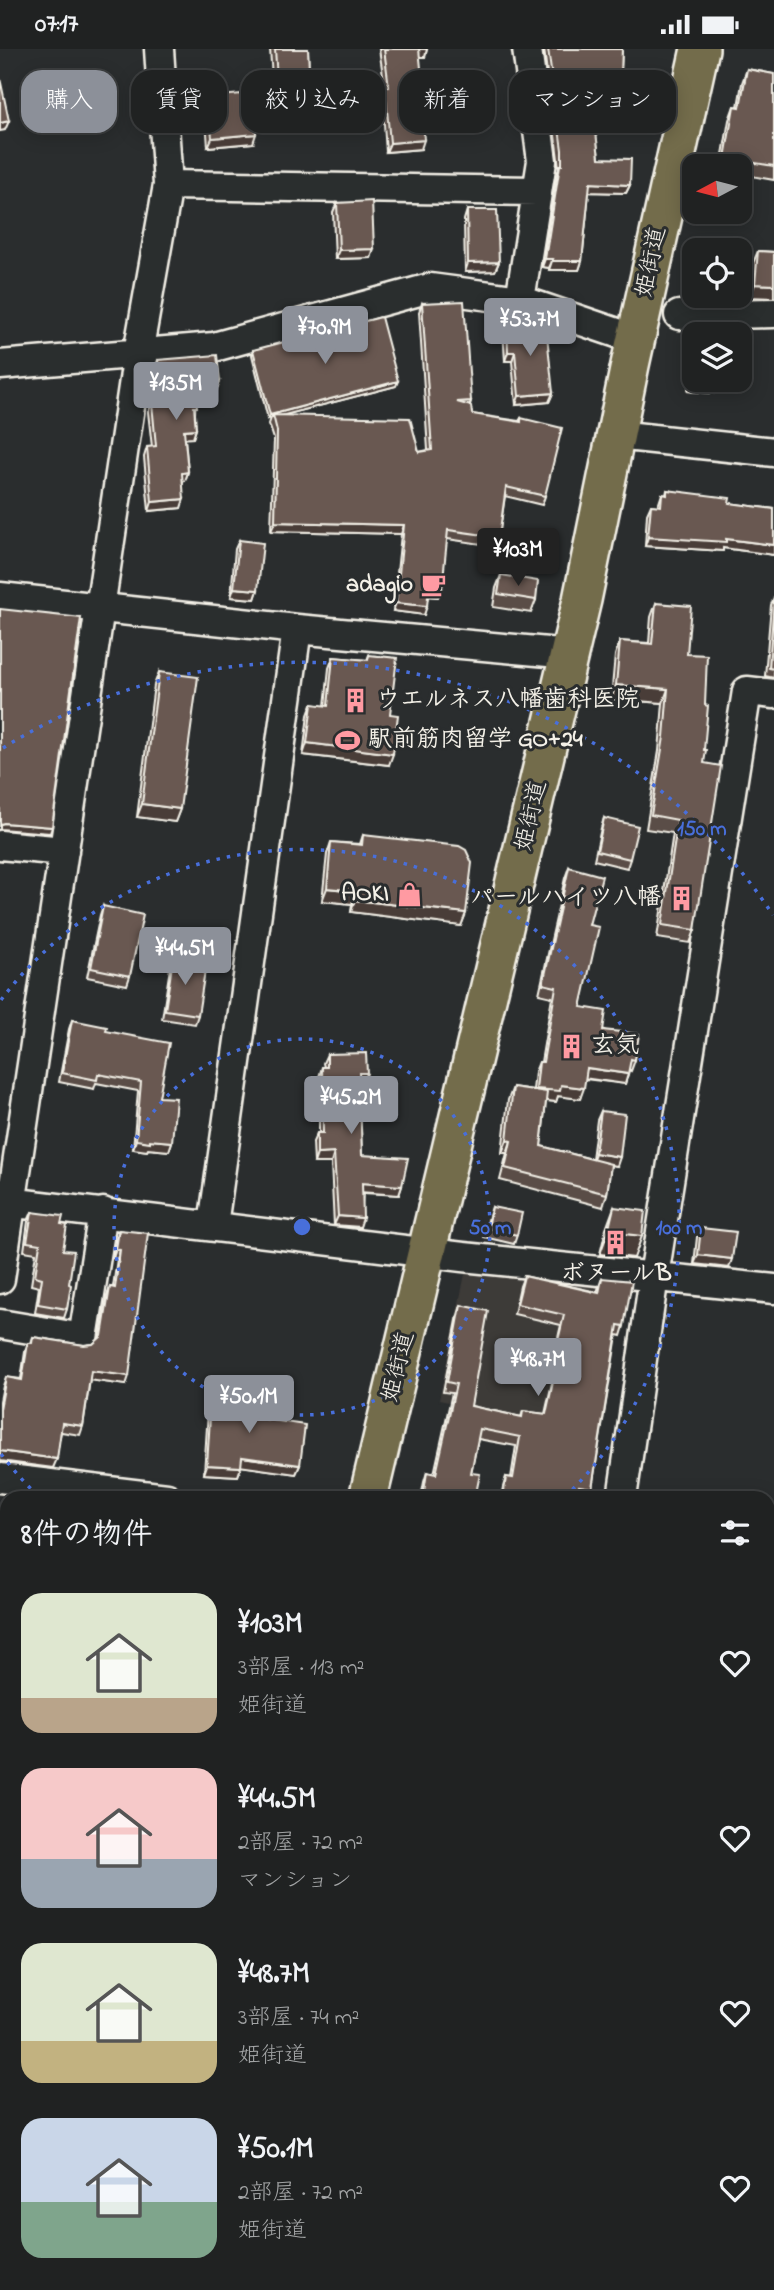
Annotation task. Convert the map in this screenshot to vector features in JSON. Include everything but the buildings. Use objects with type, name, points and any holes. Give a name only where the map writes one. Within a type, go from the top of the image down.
[{"type":"main road","name":"姫街道","points":[[370,1491],[570,654],[635,339],[700,49]]},
{"type":"street","points":[[0,1279],[6,1202],[64,851],[138,353],[168,185],[159,49]]},
{"type":"street","points":[[520,300],[542,161],[527,49]]},
{"type":"street","points":[[168,185],[537,191]]},
{"type":"street","points":[[0,365],[214,347],[430,288],[520,300],[635,339]]},
{"type":"street","points":[[679,315],[774,313]]},
{"type":"street","points":[[617,435],[774,452]]},
{"type":"street","points":[[0,597],[297,629],[570,654]]},
{"type":"street","points":[[213,1225],[297,629]]},
{"type":"street","points":[[623,1491],[654,1276],[747,691],[774,694]]},
{"type":"street","points":[[0,845],[64,851]]},
{"type":"street","points":[[6,1202],[427,1252],[774,1289]]},
{"type":"street","points":[[0,1324],[83,1338],[103,1212]]},
{"type":"street","points":[[0,1478],[109,1491]]},
{"type":"shaded area","points":[[484,1268],[599,1281],[568,1427],[439,1400],[465,1274]]},
{"type":"place","name":"adagio","points":[[433,585]]},
{"type":"place","name":"ウエルネス八幡歯科医院","points":[[356,700]]},
{"type":"place","name":"駅前筋肉留学 GO+24","points":[[348,740]]},
{"type":"place","name":"AOKI","points":[[409,894]]},
{"type":"place","name":"パールハイツ八幡","points":[[681,898]]},
{"type":"place","name":"玄気","points":[[571,1046]]},
{"type":"place","name":"ボヌールB","points":[[616,1243]]}]
